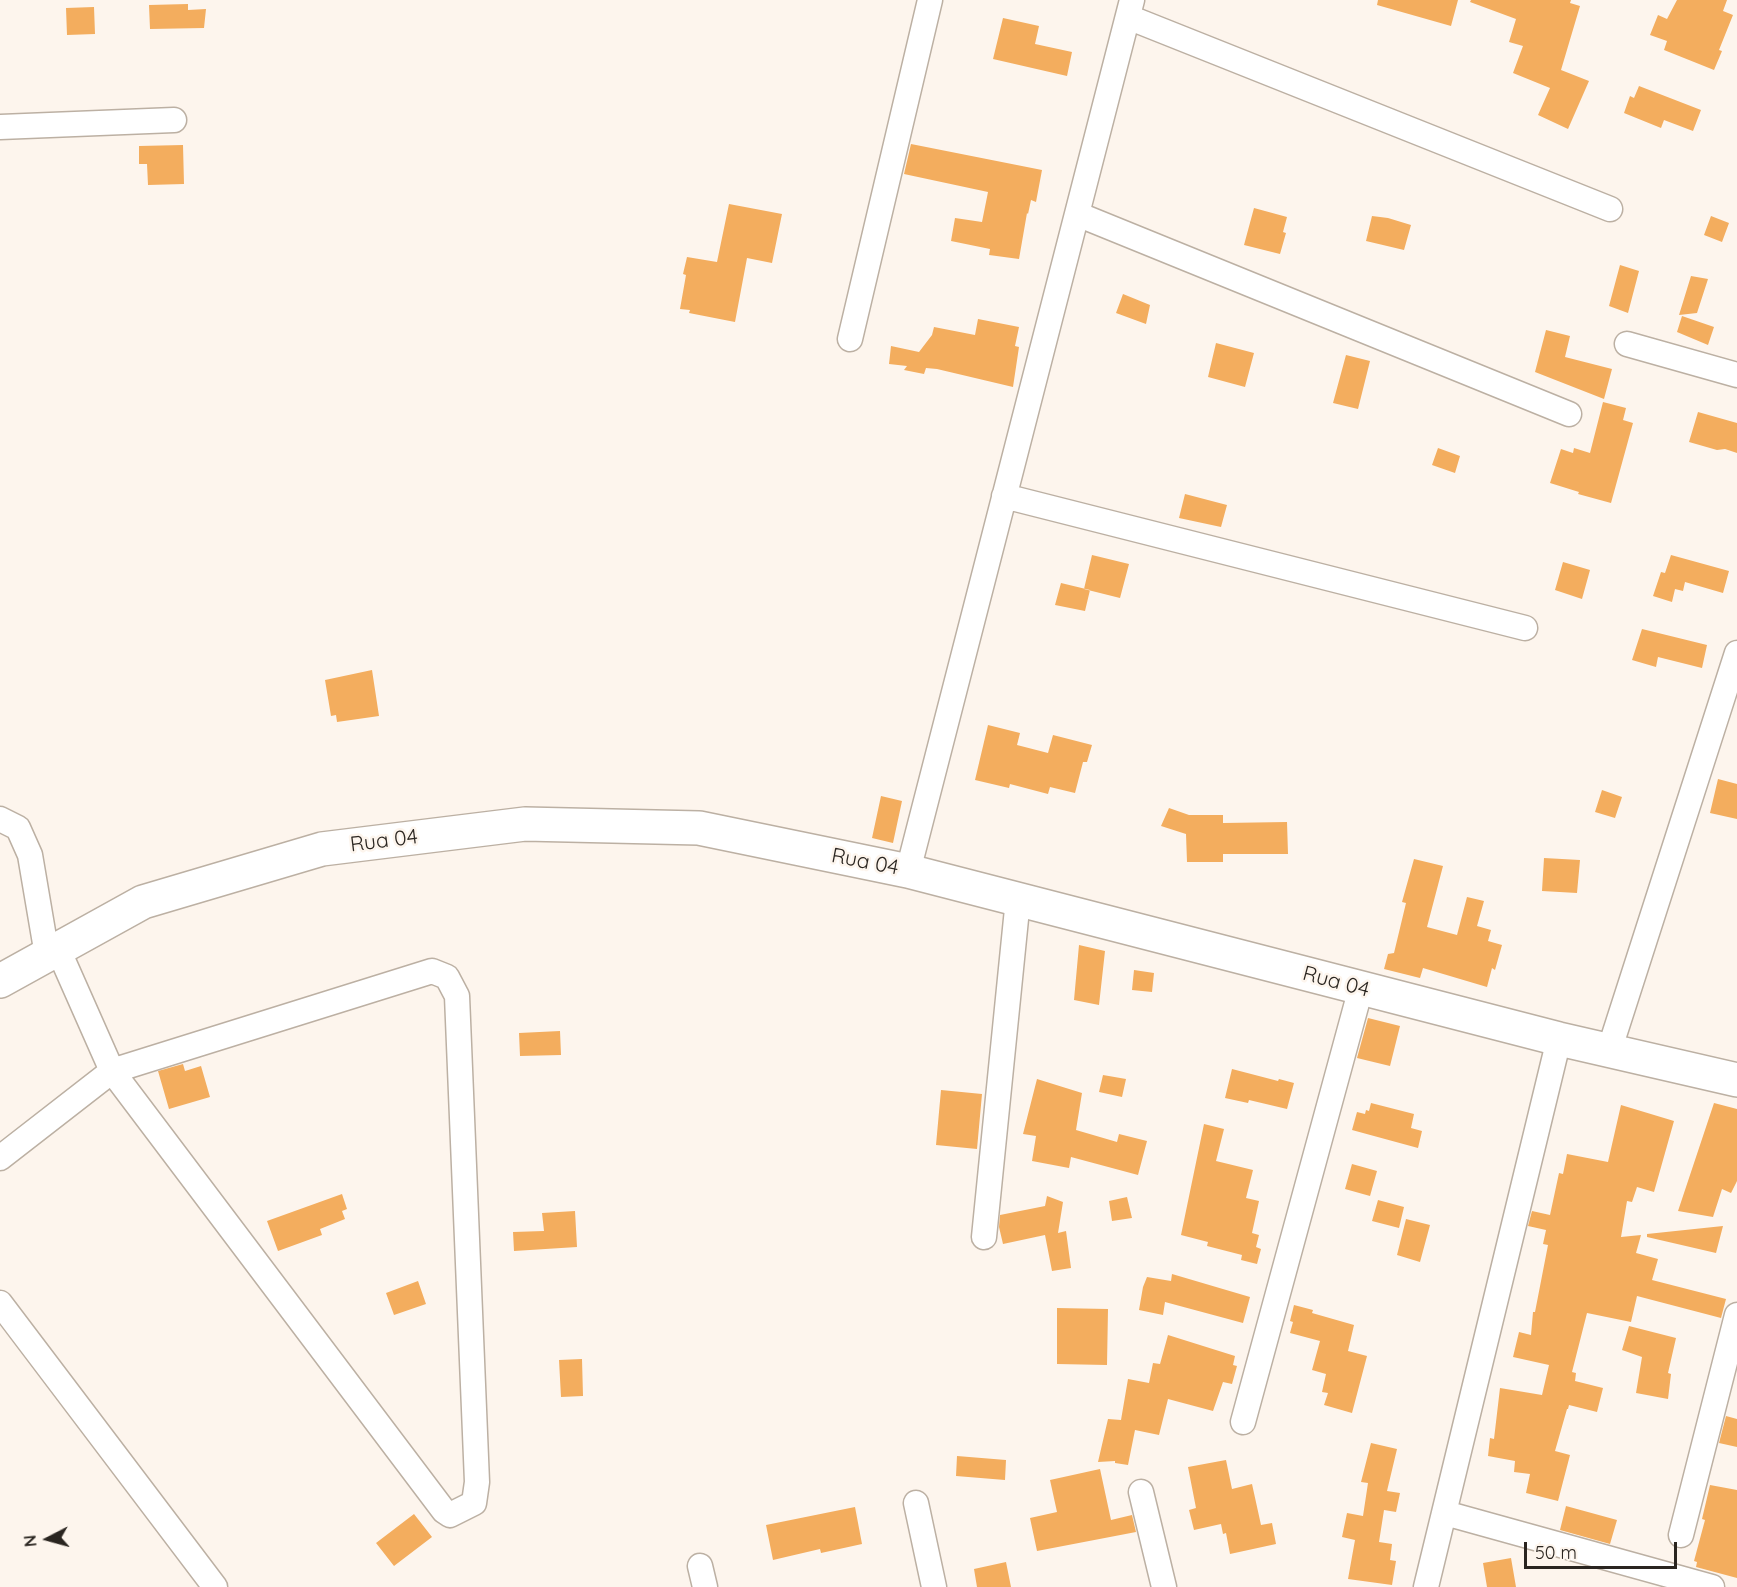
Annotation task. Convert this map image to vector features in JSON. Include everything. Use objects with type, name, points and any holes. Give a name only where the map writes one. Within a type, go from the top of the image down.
[{"type":"street","points":[[850,339],[930,0]]},
{"type":"street","points":[[908,871],[1130,8],[1610,208]]},
{"type":"street","points":[[0,128],[174,120]]},
{"type":"street","points":[[1077,214],[1569,414]]},
{"type":"street","points":[[1627,344],[1737,375]]},
{"type":"street","points":[[1004,496],[1525,628]]},
{"type":"street","points":[[1610,1051],[1737,653]]},
{"type":"street","points":[[0,819],[18,828],[30,855],[53,952],[112,1071],[444,1511],[450,1515],[474,1503],[477,1482],[457,996],[447,977],[432,971],[112,1071],[0,1158]]},
{"type":"street","name":"Rua 04","points":[[0,981],[143,902],[322,849],[525,824],[699,828],[908,871],[1559,1039],[1737,1080]]},
{"type":"street","points":[[984,1237],[1018,899]]},
{"type":"street","points":[[1243,1422],[1361,988]]},
{"type":"street","points":[[1426,1587],[1559,1039]]},
{"type":"street","points":[[0,1303],[215,1587]]},
{"type":"street","points":[[1680,1535],[1737,1315]]},
{"type":"street","points":[[1141,1491],[1164,1587]]},
{"type":"street","points":[[916,1503],[934,1587]]},
{"type":"street","points":[[1445,1513],[1712,1587]]},
{"type":"building","points":[[1378,0],[1458,0],[1451,26],[1377,5]]},
{"type":"building","points":[[1471,0],[1571,0],[1570,3],[1580,6],[1561,70],[1589,81],[1568,129],[1538,115],[1550,88],[1513,73],[1523,46],[1509,42],[1516,19],[1470,2]]},
{"type":"building","points":[[1677,0],[1727,0],[1723,11],[1733,15],[1719,50],[1722,51],[1714,70],[1664,50],[1667,41],[1650,35],[1658,15],[1667,19]]},
{"type":"building","points":[[188,4],[188,10],[206,9],[204,28],[150,29],[149,5]]},
{"type":"building","points":[[94,7],[95,34],[67,35],[66,8]]},
{"type":"building","points":[[1003,18],[1039,26],[1035,44],[1072,52],[1067,76],[993,59]]},
{"type":"building","points":[[1639,86],[1701,110],[1693,131],[1664,120],[1661,128],[1624,113],[1630,96],[1634,98]]},
{"type":"building","points":[[911,144],[1042,170],[1036,202],[1031,200],[1027,213],[1019,259],[989,255],[990,249],[951,241],[955,218],[982,222],[988,192],[904,174]]},
{"type":"building","points":[[183,145],[184,184],[148,185],[147,164],[139,164],[139,146]]},
{"type":"building","points":[[729,204],[782,214],[772,263],[747,258],[735,322],[689,313],[690,310],[680,309],[687,257],[717,262]]},
{"type":"building","points":[[1254,208],[1287,217],[1283,232],[1286,233],[1280,254],[1244,245]]},
{"type":"building","points":[[1372,216],[1411,225],[1404,250],[1366,241]]},
{"type":"building","points":[[1711,216],[1729,223],[1722,242],[1704,235]]},
{"type":"building","points":[[1620,265],[1639,271],[1628,313],[1609,306]]},
{"type":"building","points":[[1691,276],[1708,279],[1697,313],[1679,315]]},
{"type":"building","points":[[1123,294],[1150,305],[1146,324],[1116,313]]},
{"type":"building","points":[[1682,316],[1714,327],[1708,345],[1677,332]]},
{"type":"building","points":[[978,319],[1019,327],[1015,346],[1019,347],[1013,387],[937,369],[926,368],[924,374],[904,370],[907,366],[889,364],[891,346],[919,352],[932,335],[934,327],[975,335]]},
{"type":"building","points":[[1546,330],[1570,336],[1565,357],[1612,369],[1604,399],[1535,372]]},
{"type":"building","points":[[1216,343],[1254,353],[1245,387],[1208,377]]},
{"type":"building","points":[[1346,355],[1370,361],[1358,409],[1333,403]]},
{"type":"building","points":[[1603,402],[1626,408],[1623,420],[1633,423],[1611,503],[1550,483],[1561,449],[1573,453],[1574,448],[1590,453]]},
{"type":"building","points":[[1698,412],[1737,423],[1737,453],[1689,442]]},
{"type":"building","points":[[1438,448],[1460,456],[1455,473],[1432,465]]},
{"type":"building","points":[[1185,494],[1227,505],[1221,527],[1179,518]]},
{"type":"building","points":[[1092,555],[1129,564],[1120,598],[1084,589]]},
{"type":"building","points":[[1671,555],[1729,571],[1723,593],[1685,582],[1683,591],[1675,589],[1672,602],[1653,596],[1661,572],[1665,573]]},
{"type":"building","points":[[1563,562],[1590,570],[1582,599],[1555,590]]},
{"type":"building","points":[[1061,583],[1090,590],[1085,611],[1055,605]]},
{"type":"building","points":[[1642,629],[1707,645],[1702,668],[1658,657],[1656,667],[1632,660]]},
{"type":"building","points":[[372,670],[379,716],[337,722],[336,715],[331,716],[325,680]]},
{"type":"building","points":[[988,725],[1020,733],[1017,745],[1048,753],[1053,735],[1092,745],[1087,762],[1083,762],[1075,793],[1050,787],[1048,794],[1010,784],[1009,788],[975,780]]},
{"type":"building","points":[[1718,779],[1737,784],[1737,819],[1710,813]]},
{"type":"building","points":[[1602,790],[1622,797],[1615,818],[1595,812]]},
{"type":"building","points":[[881,796],[902,801],[893,843],[872,838]]},
{"type":"building","points":[[1169,808],[1189,815],[1223,815],[1223,823],[1287,822],[1288,854],[1223,854],[1223,862],[1187,862],[1186,834],[1161,826]]},
{"type":"building","points":[[1544,858],[1580,860],[1577,893],[1542,891]]},
{"type":"building","points":[[1414,859],[1443,866],[1427,927],[1457,935],[1467,897],[1484,901],[1477,926],[1491,930],[1488,941],[1502,945],[1495,970],[1492,968],[1487,987],[1423,968],[1420,978],[1384,969],[1388,954],[1394,953],[1406,903],[1402,902]]},
{"type":"building","points":[[1079,945],[1105,951],[1099,1005],[1074,1000]]},
{"type":"building","points":[[1134,970],[1154,973],[1152,992],[1132,990]]},
{"type":"building","points":[[1368,1018],[1400,1026],[1390,1066],[1357,1058]]},
{"type":"building","points":[[560,1031],[561,1055],[520,1056],[519,1033]]},
{"type":"building","points":[[183,1064],[185,1071],[201,1066],[210,1097],[169,1109],[158,1071]]},
{"type":"building","points":[[1232,1069],[1294,1083],[1287,1109],[1249,1100],[1248,1103],[1225,1098]]},
{"type":"building","points":[[1103,1075],[1126,1079],[1122,1097],[1099,1092]]},
{"type":"building","points":[[1037,1079],[1082,1093],[1076,1130],[1117,1142],[1119,1134],[1147,1141],[1138,1175],[1071,1157],[1069,1168],[1032,1161],[1036,1136],[1023,1134]]},
{"type":"building","points":[[941,1090],[982,1094],[977,1149],[936,1145]]},
{"type":"building","points":[[1371,1103],[1414,1114],[1411,1128],[1422,1131],[1418,1148],[1352,1130],[1357,1112],[1365,1114],[1366,1110],[1369,1111]]},
{"type":"building","points":[[1714,1103],[1737,1109],[1737,1181],[1731,1193],[1722,1189],[1713,1217],[1678,1211]]},
{"type":"building","points":[[1621,1105],[1674,1121],[1654,1192],[1637,1187],[1632,1202],[1627,1201],[1621,1237],[1641,1235],[1636,1253],[1658,1259],[1652,1280],[1726,1299],[1721,1318],[1637,1296],[1631,1322],[1587,1313],[1572,1372],[1576,1373],[1575,1381],[1603,1388],[1597,1412],[1569,1405],[1567,1409],[1555,1451],[1570,1455],[1558,1501],[1526,1493],[1530,1474],[1514,1472],[1515,1461],[1488,1456],[1490,1438],[1494,1439],[1500,1388],[1542,1395],[1549,1365],[1513,1357],[1519,1332],[1531,1335],[1533,1312],[1535,1312],[1548,1245],[1543,1244],[1546,1230],[1528,1226],[1532,1211],[1550,1215],[1559,1173],[1563,1174],[1567,1154],[1608,1162]]},
{"type":"building","points":[[1204,1124],[1224,1129],[1216,1161],[1253,1170],[1246,1198],[1259,1201],[1252,1233],[1259,1235],[1256,1247],[1261,1249],[1257,1264],[1241,1260],[1242,1255],[1207,1246],[1208,1242],[1181,1235]]},
{"type":"building","points":[[1352,1164],[1377,1171],[1370,1196],[1345,1189]]},
{"type":"building","points":[[342,1194],[347,1209],[342,1211],[345,1219],[320,1229],[322,1235],[278,1251],[267,1221]]},
{"type":"building","points":[[1047,1196],[1063,1202],[1058,1233],[1066,1231],[1071,1268],[1052,1271],[1045,1235],[1003,1244],[999,1227],[1000,1215],[1045,1206]]},
{"type":"building","points":[[1127,1197],[1132,1218],[1112,1221],[1109,1201]]},
{"type":"building","points":[[1378,1200],[1404,1207],[1399,1228],[1372,1221]]},
{"type":"building","points":[[575,1211],[577,1247],[514,1251],[513,1232],[544,1231],[542,1213]]},
{"type":"building","points":[[1406,1219],[1430,1225],[1420,1262],[1397,1255]]},
{"type":"building","points":[[1723,1226],[1716,1253],[1647,1237],[1647,1234]]},
{"type":"building","points":[[1172,1274],[1250,1297],[1243,1323],[1165,1302],[1163,1315],[1139,1310],[1147,1277],[1171,1281]]},
{"type":"building","points":[[418,1281],[426,1304],[394,1315],[386,1293]]},
{"type":"building","points":[[1294,1305],[1313,1310],[1312,1313],[1354,1325],[1348,1351],[1367,1356],[1352,1413],[1324,1405],[1328,1393],[1322,1392],[1326,1374],[1312,1370],[1320,1341],[1290,1333]]},
{"type":"building","points":[[1057,1308],[1108,1309],[1107,1365],[1057,1364]]},
{"type":"building","points":[[1629,1326],[1676,1338],[1668,1373],[1671,1374],[1668,1399],[1636,1393],[1642,1357],[1622,1350]]},
{"type":"building","points":[[1168,1335],[1235,1356],[1233,1365],[1237,1366],[1232,1384],[1223,1382],[1213,1411],[1168,1399],[1159,1435],[1135,1430],[1128,1465],[1115,1463],[1115,1461],[1098,1462],[1108,1419],[1121,1420],[1128,1379],[1149,1383],[1153,1363],[1160,1364]]},
{"type":"building","points":[[582,1359],[583,1396],[561,1397],[559,1360]]},
{"type":"building","points":[[1726,1416],[1737,1419],[1737,1447],[1719,1443]]},
{"type":"building","points":[[1371,1443],[1397,1449],[1387,1491],[1400,1493],[1396,1512],[1384,1510],[1379,1542],[1392,1544],[1390,1560],[1396,1561],[1392,1585],[1348,1579],[1355,1540],[1342,1537],[1347,1513],[1363,1516],[1368,1483],[1361,1482]]},
{"type":"building","points":[[957,1456],[1006,1460],[1005,1480],[956,1476]]},
{"type":"building","points":[[1226,1460],[1232,1489],[1252,1484],[1261,1525],[1272,1523],[1276,1544],[1230,1554],[1226,1533],[1223,1534],[1221,1524],[1194,1530],[1189,1510],[1196,1508],[1188,1467]]},
{"type":"building","points":[[1100,1469],[1111,1520],[1132,1515],[1136,1532],[1037,1551],[1030,1518],[1057,1512],[1050,1480]]},
{"type":"building","points":[[1710,1485],[1737,1490],[1737,1578],[1696,1567],[1697,1562],[1694,1561],[1705,1520],[1702,1519]]},
{"type":"building","points":[[1566,1506],[1617,1520],[1610,1544],[1560,1530]]},
{"type":"building","points":[[855,1507],[862,1544],[821,1553],[820,1549],[773,1560],[766,1525]]},
{"type":"building","points":[[414,1514],[432,1537],[394,1566],[376,1543]]},
{"type":"building","points":[[1511,1558],[1516,1587],[1487,1587],[1483,1563]]},
{"type":"building","points":[[1006,1562],[1011,1587],[977,1587],[974,1569]]}]
